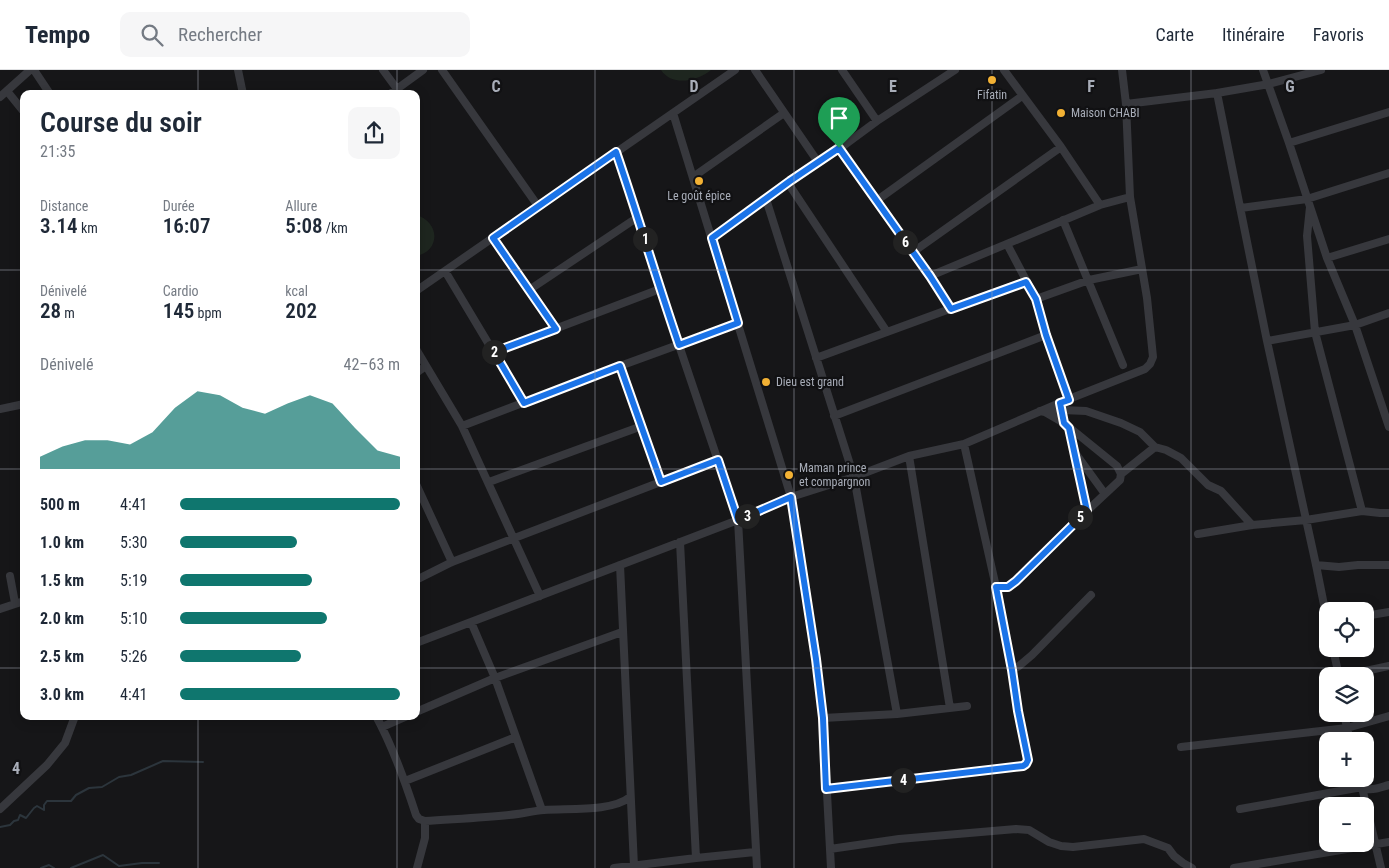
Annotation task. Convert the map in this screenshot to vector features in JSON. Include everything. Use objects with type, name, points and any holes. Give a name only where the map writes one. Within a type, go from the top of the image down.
[{"type":"street","points":[[0,98],[30,70]]},
{"type":"street","points":[[34,70],[47,90]]},
{"type":"street","points":[[238,70],[242,90]]},
{"type":"street","points":[[383,70],[397,89],[423,70]]},
{"type":"street","points":[[442,70],[538,206]]},
{"type":"street","points":[[420,288],[735,70]]},
{"type":"street","points":[[755,70],[818,162]]},
{"type":"street","points":[[842,70],[877,121]]},
{"type":"street","points":[[712,238],[945,72],[955,70]]},
{"type":"street","points":[[1004,70],[1061,147],[1100,205]]},
{"type":"street","points":[[1061,407],[1069,400],[1145,369],[1153,358],[1142,269],[1130,197],[1126,104],[1122,70]]},
{"type":"street","points":[[1263,70],[1328,258],[1355,325],[1389,427]]},
{"type":"street","points":[[1126,104],[1217,93],[1269,84],[1318,70]]},
{"type":"street","points":[[7,91],[20,107]]},
{"type":"street","points":[[1217,93],[1267,341],[1323,602]]},
{"type":"street","points":[[876,201],[1022,96]]},
{"type":"street","points":[[693,178],[784,112]]},
{"type":"street","points":[[1289,143],[1389,112]]},
{"type":"street","points":[[673,113],[791,497],[816,659],[823,718],[831,868]]},
{"type":"street","points":[[913,252],[1061,147]]},
{"type":"street","points":[[839,148],[930,276],[951,309]]},
{"type":"street","points":[[616,152],[738,520],[756,868]]},
{"type":"street","points":[[1241,208],[1307,199],[1389,173]]},
{"type":"street","points":[[788,183],[887,332]]},
{"type":"street","points":[[930,276],[1100,205],[1130,197]]},
{"type":"street","points":[[766,199],[854,477],[897,714]]},
{"type":"street","points":[[1310,207],[1307,236],[1314,332],[1362,511]]},
{"type":"street","points":[[529,290],[638,217]]},
{"type":"street","points":[[1063,220],[1123,365]]},
{"type":"street","points":[[493,238],[556,329]]},
{"type":"street","points":[[1328,258],[1389,239]]},
{"type":"street","points":[[1007,244],[1036,299],[1046,335],[1069,400]]},
{"type":"street","points":[[1036,299],[1089,280],[1142,269]]},
{"type":"street","points":[[445,271],[524,403]]},
{"type":"street","points":[[816,358],[1026,282]]},
{"type":"street","points":[[494,352],[660,289]]},
{"type":"street","points":[[1267,341],[1355,325],[1389,313]]},
{"type":"street","points":[[462,426],[738,323]]},
{"type":"street","points":[[834,416],[1046,335]]},
{"type":"street","points":[[420,356],[462,426],[540,596]]},
{"type":"street","points":[[420,370],[426,366]]},
{"type":"street","points":[[620,366],[661,482]]},
{"type":"street","points":[[0,409],[20,405]]},
{"type":"street","points":[[1061,407],[1074,452],[1087,511]]},
{"type":"street","points":[[420,641],[738,520],[791,497],[854,477],[909,456],[964,444],[1042,412],[1061,407],[1086,411],[1121,423],[1140,432],[1155,447],[1166,450],[1181,458],[1208,485],[1221,491],[1252,524]]},
{"type":"street","points":[[996,587],[1008,587],[1016,581],[1120,480],[1121,474],[1116,466],[1067,426],[1042,412]]},
{"type":"street","points":[[489,482],[642,426]]},
{"type":"street","points":[[826,789],[1017,767],[1026,764],[1028,760],[996,587],[964,444]]},
{"type":"street","points":[[1121,474],[1155,447]]},
{"type":"street","points":[[1074,452],[1105,494]]},
{"type":"street","points":[[909,456],[950,708]]},
{"type":"street","points":[[420,578],[452,562],[718,460]]},
{"type":"street","points":[[420,493],[452,562]]},
{"type":"street","points":[[1198,534],[1252,524],[1306,520],[1362,511],[1389,512]]},
{"type":"street","points":[[680,542],[696,858]]},
{"type":"street","points":[[1316,565],[1339,567],[1358,564],[1389,565]]},
{"type":"street","points":[[620,565],[634,866]]},
{"type":"street","points":[[10,576],[15,603]]},
{"type":"street","points":[[1012,670],[1032,655],[1091,595]]},
{"type":"street","points":[[0,609],[20,602]]},
{"type":"street","points":[[1374,614],[1389,612]]},
{"type":"street","points":[[471,622],[495,678],[542,810]]},
{"type":"street","points":[[420,710],[495,678],[622,632]]},
{"type":"street","points":[[1374,669],[1389,666]]},
{"type":"street","points":[[823,718],[897,714],[967,706]]},
{"type":"street","points":[[1181,747],[1347,728],[1389,716]]},
{"type":"street","points":[[0,809],[47,765],[66,743],[74,720]]},
{"type":"street","points":[[378,720],[405,780],[416,815],[424,821],[495,817],[542,810],[599,807],[620,804],[630,797]]},
{"type":"street","points":[[382,727],[398,720]]},
{"type":"street","points":[[1346,722],[1348,732]]},
{"type":"street","points":[[405,780],[516,737]]},
{"type":"street","points":[[1364,787],[1370,790],[1389,785]]},
{"type":"street","points":[[1240,809],[1342,787]]},
{"type":"street","points":[[1362,787],[1381,868]]},
{"type":"street","points":[[417,868],[425,838],[424,821]]},
{"type":"street","points":[[830,849],[899,839],[1016,828],[1029,830],[1049,842],[1061,846],[1144,840],[1168,848],[1183,864],[1192,868]]},
{"type":"street","points":[[1234,868],[1389,842]]},
{"type":"street","points":[[614,868],[755,852]]},
{"type":"shaded area","points":[[661,70],[711,70],[699,77],[678,80],[672,79]]},
{"type":"shaded area","points":[[420,217],[430,224],[434,237],[430,249],[420,254]]},
{"type":"waterway","points":[[0,827],[10,825],[18,820],[20,815],[26,818],[37,806],[44,810],[44,805],[47,801],[71,801],[76,795],[89,788],[102,787],[119,777],[131,775],[163,761],[203,762]]},
{"type":"waterway","points":[[71,868],[103,855],[119,866],[159,863]]},
{"type":"waterway","points":[[41,868],[49,865],[54,868]]},
{"type":"place","name":"Fifatin","points":[[992,80]]},
{"type":"place","name":"Maison CHABI","points":[[1061,113]]},
{"type":"place","name":"Le goût épice","points":[[699,181]]},
{"type":"place","name":"Dieu est grand","points":[[766,382]]},
{"type":"place","name":"Maman prince et compargnon","points":[[789,475]]},
{"type":"route","points":[[839,148],[930,276],[951,309],[1026,282],[1036,299],[1046,335],[1069,400],[1060,403],[1064,423],[1069,428],[1087,511],[1016,581],[1008,587],[996,587],[1028,760],[1023,766],[826,789],[823,718],[816,659],[791,497],[738,520],[718,460],[661,482],[620,366],[524,403],[494,352],[556,329],[493,238],[616,152],[679,345],[738,323],[712,238],[839,148]]}]
